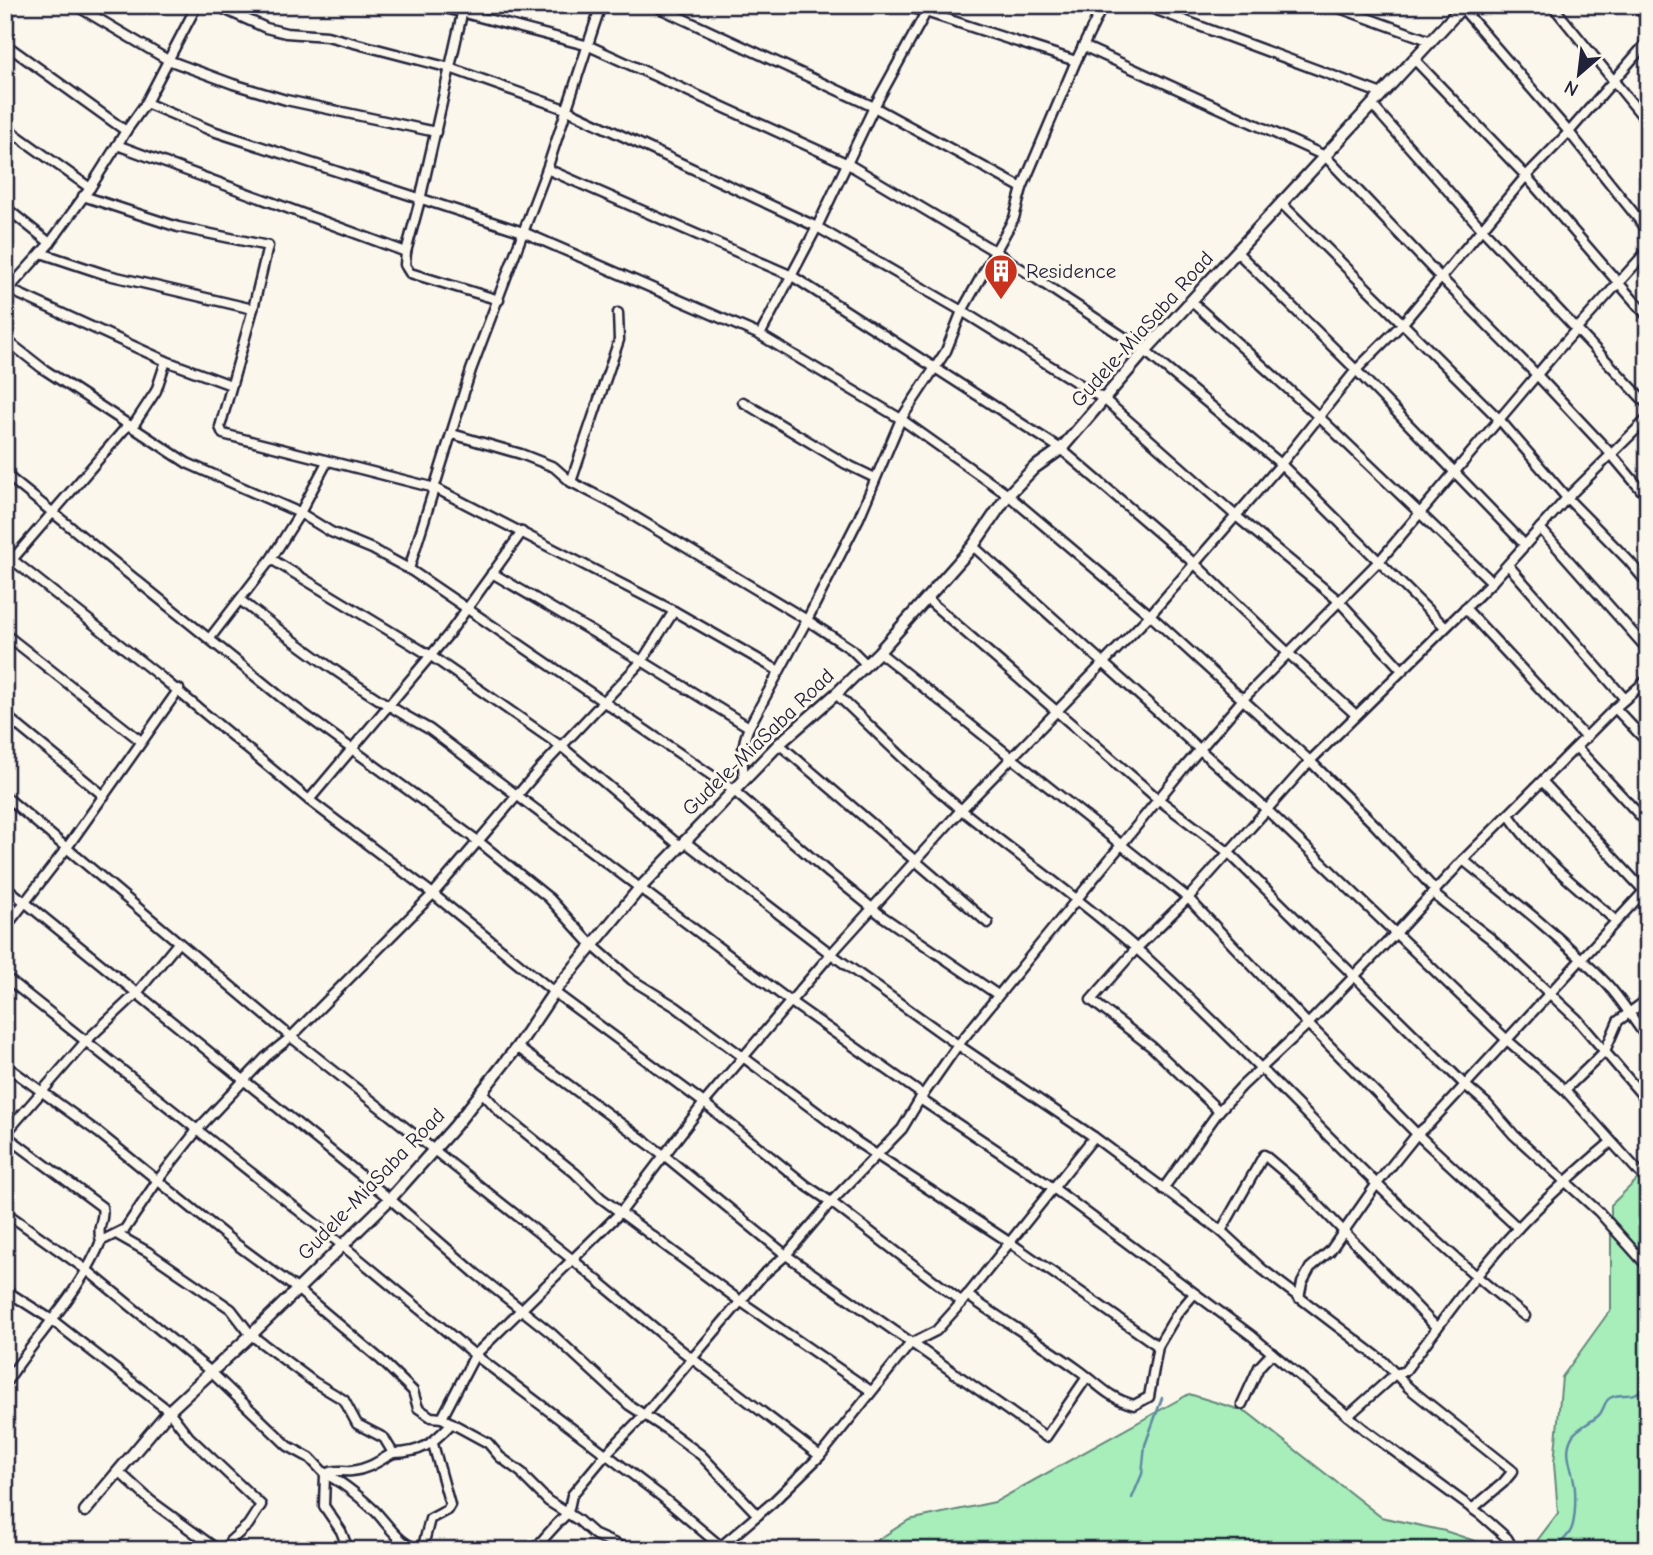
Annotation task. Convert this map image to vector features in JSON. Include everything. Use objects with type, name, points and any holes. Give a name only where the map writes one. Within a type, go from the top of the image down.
[{"type":"street","points":[[75,5],[168,60],[286,100],[436,132]]},
{"type":"street","points":[[197,5],[146,103],[90,188],[50,243],[7,291],[166,361],[231,385]]},
{"type":"street","points":[[215,5],[276,31],[327,36],[450,68],[565,109],[817,228],[962,311],[1105,400],[1236,516],[1339,601],[1402,670]]},
{"type":"street","points":[[434,5],[463,9],[589,46],[848,164],[996,252],[1145,351],[1281,464],[1446,627]]},
{"type":"street","points":[[409,569],[471,370],[547,169],[601,5]]},
{"type":"street","points":[[653,5],[874,107],[1022,188]]},
{"type":"street","points":[[904,5],[929,9],[1076,61]]},
{"type":"street","points":[[744,779],[741,754],[748,727],[807,621],[859,518],[901,419],[946,351],[962,311],[1014,218],[1022,188],[1102,5]]},
{"type":"street","points":[[1143,5],[1382,94]]},
{"type":"street","points":[[1331,5],[1431,41]]},
{"type":"street","points":[[1552,5],[1648,123]]},
{"type":"street","points":[[1638,5],[1648,20]]},
{"type":"street","points":[[1463,6],[1648,231]]},
{"type":"street","name":"Gudele-MiaSaba Road","points":[[85,1511],[169,1411],[390,1199],[455,1126],[517,1047],[554,992],[639,888],[779,744],[879,652],[973,546],[1008,495],[1034,468],[1061,449],[1145,351],[1463,6]]},
{"type":"street","points":[[463,9],[405,265],[410,273],[499,300]]},
{"type":"street","points":[[760,335],[817,228],[874,107],[929,9]]},
{"type":"street","points":[[442,1418],[475,1355],[621,1212],[704,1103],[831,954],[961,810],[1150,615],[1281,464],[1356,370],[1403,323],[1526,176],[1569,132],[1648,41]]},
{"type":"street","points":[[5,44],[126,131]]},
{"type":"street","points":[[1083,46],[1325,156],[1441,279],[1537,374],[1648,498]]},
{"type":"street","points":[[1414,59],[1526,176],[1648,317]]},
{"type":"street","points":[[146,103],[210,130],[523,232],[760,335],[901,419],[1008,495],[1244,698],[1375,825],[1434,889],[1437,897],[1490,938],[1577,1018],[1648,1102]]},
{"type":"street","points":[[1372,104],[1481,228],[1648,404]]},
{"type":"street","points":[[5,127],[90,188]]},
{"type":"street","points":[[117,145],[406,252]]},
{"type":"street","points":[[547,169],[792,276],[1061,449],[1195,564],[1356,715]]},
{"type":"street","points":[[83,196],[178,227],[268,246],[220,427],[223,434],[435,488],[674,611],[779,671]]},
{"type":"street","points":[[1281,203],[1499,419],[1567,498],[1648,584]]},
{"type":"street","points":[[5,207],[50,243]]},
{"type":"street","points":[[535,1550],[568,1513],[572,1495],[606,1454],[645,1414],[762,1276],[786,1255],[831,1202],[902,1129],[958,1045],[1199,750],[1244,698],[1379,561],[1537,374],[1648,250]]},
{"type":"street","points":[[1237,252],[1455,470],[1525,545]]},
{"type":"street","points":[[41,253],[104,274],[253,309]]},
{"type":"street","points":[[1192,302],[1318,416],[1492,582]]},
{"type":"street","points":[[571,482],[619,340],[618,313]]},
{"type":"street","points":[[5,339],[42,368],[187,463],[300,513],[331,532],[372,549],[409,569],[733,790],[873,908],[998,995]]},
{"type":"street","points":[[128,425],[133,426],[156,391],[166,361]]},
{"type":"street","points":[[743,402],[846,464],[875,478]]},
{"type":"street","points":[[1219,1111],[1152,1047],[1091,1000],[1136,949],[1188,898],[1310,761],[1492,582],[1567,498],[1648,418]]},
{"type":"street","points":[[5,568],[9,557],[53,512],[128,425]]},
{"type":"street","points":[[452,434],[521,454],[554,467],[571,482],[612,503],[807,621],[851,649],[866,664]]},
{"type":"street","points":[[210,638],[271,559],[300,513],[327,462]]},
{"type":"street","points":[[5,474],[282,698],[478,841],[549,898],[592,944],[632,980],[676,1007],[878,1156],[1009,1242],[1158,1346]]},
{"type":"street","points":[[1540,528],[1648,650]]},
{"type":"street","points":[[309,800],[431,656],[522,532]]},
{"type":"street","points":[[973,546],[1266,809],[1507,1040],[1565,1090],[1648,1182]]},
{"type":"street","points":[[9,557],[162,678],[309,800],[433,894],[554,992],[704,1103],[807,1186],[965,1298],[1087,1377],[1115,1399],[1134,1405],[1141,1404],[1149,1397],[1158,1346],[1177,1314],[1194,1294]]},
{"type":"street","points":[[271,559],[431,656],[562,747],[682,844],[831,954],[958,1045],[1094,1137],[1221,1231],[1262,1269],[1383,1361],[1409,1388],[1513,1471],[1472,1509]]},
{"type":"street","points":[[1508,565],[1625,699]]},
{"type":"street","points":[[492,573],[748,727]]},
{"type":"street","points":[[927,599],[1158,799],[1228,852],[1487,1104],[1514,1135],[1599,1212],[1648,1267]]},
{"type":"street","points":[[240,600],[315,658],[389,707],[429,729],[791,1002],[922,1097],[1052,1186],[1472,1509],[1507,1538],[1514,1550]]},
{"type":"street","points":[[1465,608],[1586,738]]},
{"type":"street","points":[[101,1241],[118,1235],[125,1229],[158,1180],[198,1129],[266,1057],[291,1037],[433,894],[517,795],[642,661],[674,611]]},
{"type":"street","points":[[5,634],[141,741]]},
{"type":"street","points":[[879,652],[1188,898],[1417,1134],[1518,1228]]},
{"type":"street","points":[[1163,1188],[1219,1111],[1308,1024],[1396,933],[1434,889],[1615,708],[1648,679]]},
{"type":"street","points":[[5,928],[66,849],[179,689]]},
{"type":"street","points":[[836,694],[961,810],[1136,949],[1261,1068],[1376,1185],[1476,1278],[1525,1316]]},
{"type":"street","points":[[1615,708],[1648,743]]},
{"type":"street","points":[[5,715],[104,796]]},
{"type":"street","points":[[779,744],[988,923]]},
{"type":"street","points":[[1577,748],[1648,824]]},
{"type":"street","points":[[1300,1298],[1310,1268],[1330,1251],[1376,1185],[1417,1134],[1647,891],[1543,782]]},
{"type":"street","points":[[5,796],[291,1037],[573,1260],[693,1359],[820,1455]]},
{"type":"street","points":[[1509,815],[1523,836],[1553,868],[1616,921]]},
{"type":"street","points":[[1463,860],[1531,914],[1606,984],[1648,1039]]},
{"type":"street","points":[[5,886],[390,1199],[570,1350],[629,1405],[701,1455],[758,1515]]},
{"type":"street","points":[[5,1384],[88,1271],[101,1241],[98,1231],[103,1216],[102,1207],[5,1135],[86,1041],[137,993],[178,943]]},
{"type":"street","points":[[5,977],[198,1129],[475,1355],[606,1454],[721,1549],[820,1455],[910,1344],[936,1331],[1094,1137]]},
{"type":"street","points":[[1565,1090],[1605,1051],[1618,1021],[1648,999]]},
{"type":"street","points":[[517,1047],[665,1156],[786,1255],[1046,1437],[1087,1377]]},
{"type":"street","points":[[5,1065],[99,1133],[236,1244],[298,1289],[382,1360],[413,1391],[418,1408],[430,1417],[442,1418],[488,1443],[500,1457],[522,1473],[548,1502],[568,1513],[595,1535],[629,1550]]},
{"type":"street","points":[[482,1092],[501,1113],[575,1173],[601,1198],[740,1301],[871,1391]]},
{"type":"street","points":[[1348,1416],[1395,1374],[1405,1371],[1518,1228],[1564,1181],[1611,1142]]},
{"type":"street","points":[[1221,1231],[1264,1155],[1296,1182],[1437,1328]]},
{"type":"street","points":[[5,1212],[88,1271],[210,1371],[288,1446],[310,1458],[325,1474],[334,1478],[372,1509],[401,1539],[415,1549],[422,1549],[430,1519],[447,1510],[450,1505],[433,1444]]},
{"type":"street","points":[[118,1235],[148,1252],[231,1309],[251,1335],[314,1382],[344,1400],[357,1424],[384,1438],[393,1453]]},
{"type":"street","points":[[5,1290],[51,1320],[169,1411],[189,1437],[261,1505],[247,1525],[230,1541],[236,1550]]},
{"type":"street","points":[[1242,1404],[1259,1367],[1272,1353]]},
{"type":"street","points":[[325,1474],[370,1467],[393,1453],[410,1453],[433,1444],[452,1423]]},
{"type":"street","points":[[118,1471],[151,1501],[214,1547]]},
{"type":"street","points":[[325,1474],[324,1506],[341,1531],[346,1544]]},
{"type":"green space","points":[[1648,1169],[1648,1550],[1530,1550],[1558,1513],[1554,1463],[1562,1377],[1611,1309],[1611,1205]]},
{"type":"green space","points":[[1189,1394],[1247,1412],[1381,1517],[1445,1531],[1502,1550],[862,1550],[909,1520],[995,1502]]},
{"type":"waterway","points":[[1554,1550],[1570,1533],[1574,1520],[1575,1486],[1568,1452],[1573,1435],[1599,1415],[1610,1398],[1637,1393],[1648,1383]]},
{"type":"waterway","points":[[1132,1498],[1142,1474],[1145,1445],[1162,1398]]},
{"type":"place","name":"Residence","points":[[1001,301]]}]
